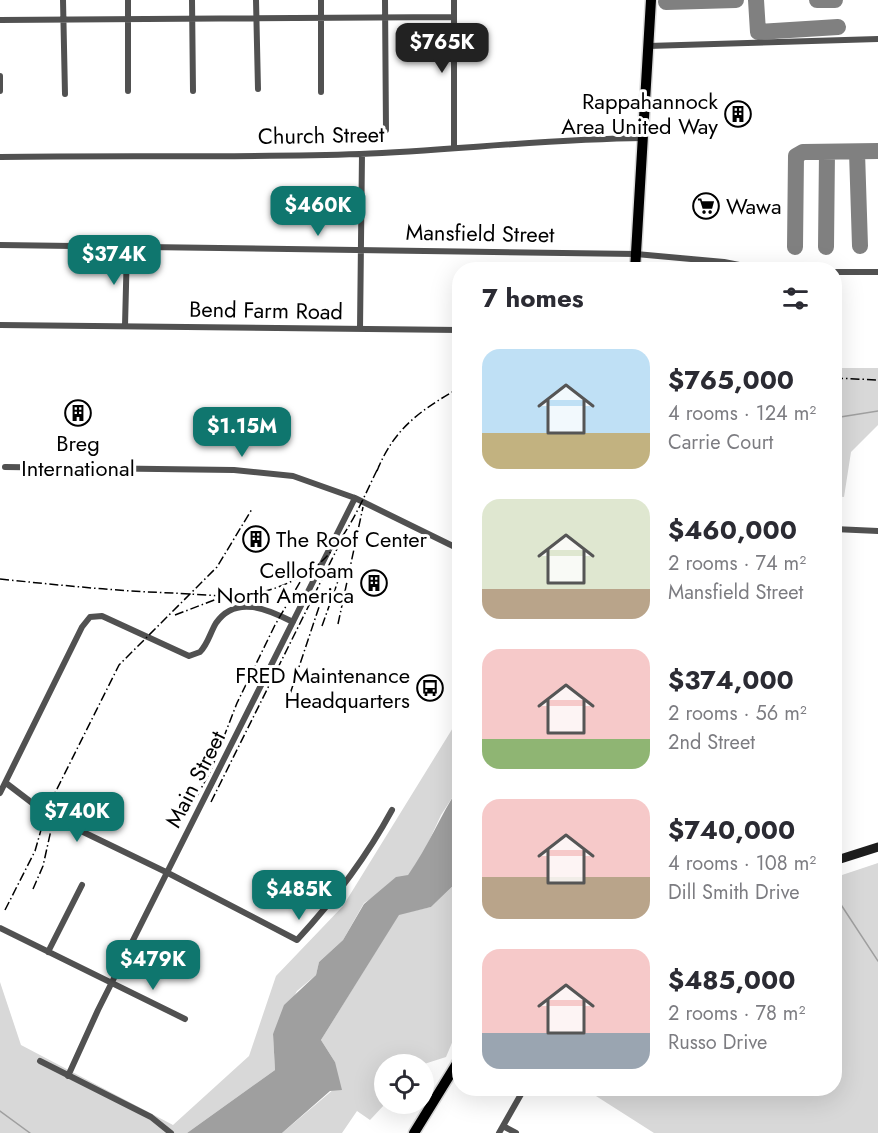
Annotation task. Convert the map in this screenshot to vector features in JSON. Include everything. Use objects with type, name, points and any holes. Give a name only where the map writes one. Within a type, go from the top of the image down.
[{"type":"main road","points":[[636,262],[651,0]]},
{"type":"main road","points":[[842,858],[878,847]]},
{"type":"main road","points":[[414,1133],[452,1071]]},
{"type":"street","points":[[63,0],[65,94]]},
{"type":"street","points":[[128,0],[128,91]]},
{"type":"street","points":[[192,0],[193,91]]},
{"type":"street","points":[[256,0],[258,89]]},
{"type":"street","points":[[321,0],[321,92]]},
{"type":"street","points":[[385,0],[386,130]]},
{"type":"street","points":[[454,0],[454,148]]},
{"type":"street","points":[[0,20],[454,17]]},
{"type":"street","points":[[648,46],[878,39]]},
{"type":"street","points":[[0,76],[0,91]]},
{"type":"street","name":"Church Street","points":[[0,157],[362,154],[551,140],[643,138]]},
{"type":"street","points":[[360,329],[362,154]]},
{"type":"street","name":"Mansfield Street","points":[[0,245],[636,254],[724,262]]},
{"type":"street","points":[[125,326],[127,247]]},
{"type":"street","points":[[842,272],[878,272]]},
{"type":"street","name":"Bend Farm Road","points":[[0,325],[452,330]]},
{"type":"street","points":[[5,467],[261,471],[310,481],[355,498],[452,546]]},
{"type":"street","name":"Main Street","points":[[68,1076],[111,984],[355,498]]},
{"type":"street","points":[[842,529],[878,531]]},
{"type":"street","points":[[0,793],[82,627],[90,617],[102,616],[189,656],[200,652],[216,624],[224,615],[236,609],[259,607],[293,622]]},
{"type":"street","points":[[6,783],[45,813],[297,940],[328,908],[370,848],[392,810]]},
{"type":"street","points":[[48,952],[82,885]]},
{"type":"street","points":[[0,928],[185,1019]]},
{"type":"street","points":[[40,1061],[157,1120],[171,1133]]},
{"type":"street","points":[[498,1133],[520,1096]]},
{"type":"street","points":[[503,1126],[516,1133]]},
{"type":"shaded area","points":[[842,368],[878,368],[878,425],[851,452],[844,497],[842,497]]},
{"type":"shaded area","points":[[452,729],[452,798],[441,815],[423,854],[408,875],[364,903],[343,940],[319,962],[316,975],[297,991],[273,1034],[275,1070],[187,1133],[0,1133],[0,982],[21,1045],[173,1125],[249,1056],[276,976],[343,906]]},
{"type":"shaded area","points":[[452,799],[452,887],[431,907],[399,915],[321,1040],[335,1062],[342,1090],[330,1091],[282,1133],[187,1133],[275,1070],[273,1034],[284,1005],[316,975],[319,962],[343,940],[364,904],[396,877],[408,875]]},
{"type":"shaded area","points":[[878,863],[878,1133],[654,1133],[596,1096],[842,1096],[842,875]]},
{"type":"shaded area","points":[[452,887],[452,1043],[446,1057],[434,1061],[434,1054],[374,1054],[376,1114],[370,1120],[357,1111],[342,1133],[282,1133],[334,1089],[335,1062],[321,1040],[399,914],[431,907]]},
{"type":"waterway","points":[[842,417],[878,411]]},
{"type":"waterway","points":[[842,906],[878,961]]},
{"type":"waterway","points":[[0,1111],[30,1133]]},
{"type":"taxiway","points":[[666,2],[736,0]]},
{"type":"taxiway","points":[[756,0],[758,32],[838,27]]},
{"type":"taxiway","points":[[817,0],[835,0]]},
{"type":"taxiway","points":[[795,247],[796,156],[803,152],[878,151]]},
{"type":"taxiway","points":[[826,247],[827,152]]},
{"type":"taxiway","points":[[857,152],[860,246]]},
{"type":"railway","points":[[842,378],[878,380]]},
{"type":"railway","points":[[377,471],[400,432],[421,413],[452,392]]},
{"type":"railway","points":[[0,579],[108,589],[212,595],[232,596],[259,593],[300,577],[325,558],[344,534],[380,464]]},
{"type":"railway","points":[[338,624],[363,507]]},
{"type":"railway","points":[[5,910],[35,851],[47,809],[119,665],[217,567],[252,509]]},
{"type":"railway","points":[[211,802],[337,549]]},
{"type":"railway","points":[[322,626],[343,567]]},
{"type":"railway","points":[[196,798],[211,770],[237,703],[275,625],[303,577]]},
{"type":"railway","points":[[290,694],[325,589]]},
{"type":"railway","points":[[175,615],[217,599]]},
{"type":"railway","points":[[33,889],[43,866],[57,803]]},
{"type":"place","name":"Rappahannock Area United Way","points":[[738,114]]},
{"type":"place","name":"Wawa","points":[[706,206]]},
{"type":"place","name":"Breg International","points":[[78,413]]},
{"type":"place","name":"The Roof Center","points":[[256,539]]},
{"type":"place","name":"Cellofoam North America","points":[[374,583]]},
{"type":"place","name":"FRED Maintenance Headquarters","points":[[430,688]]}]
